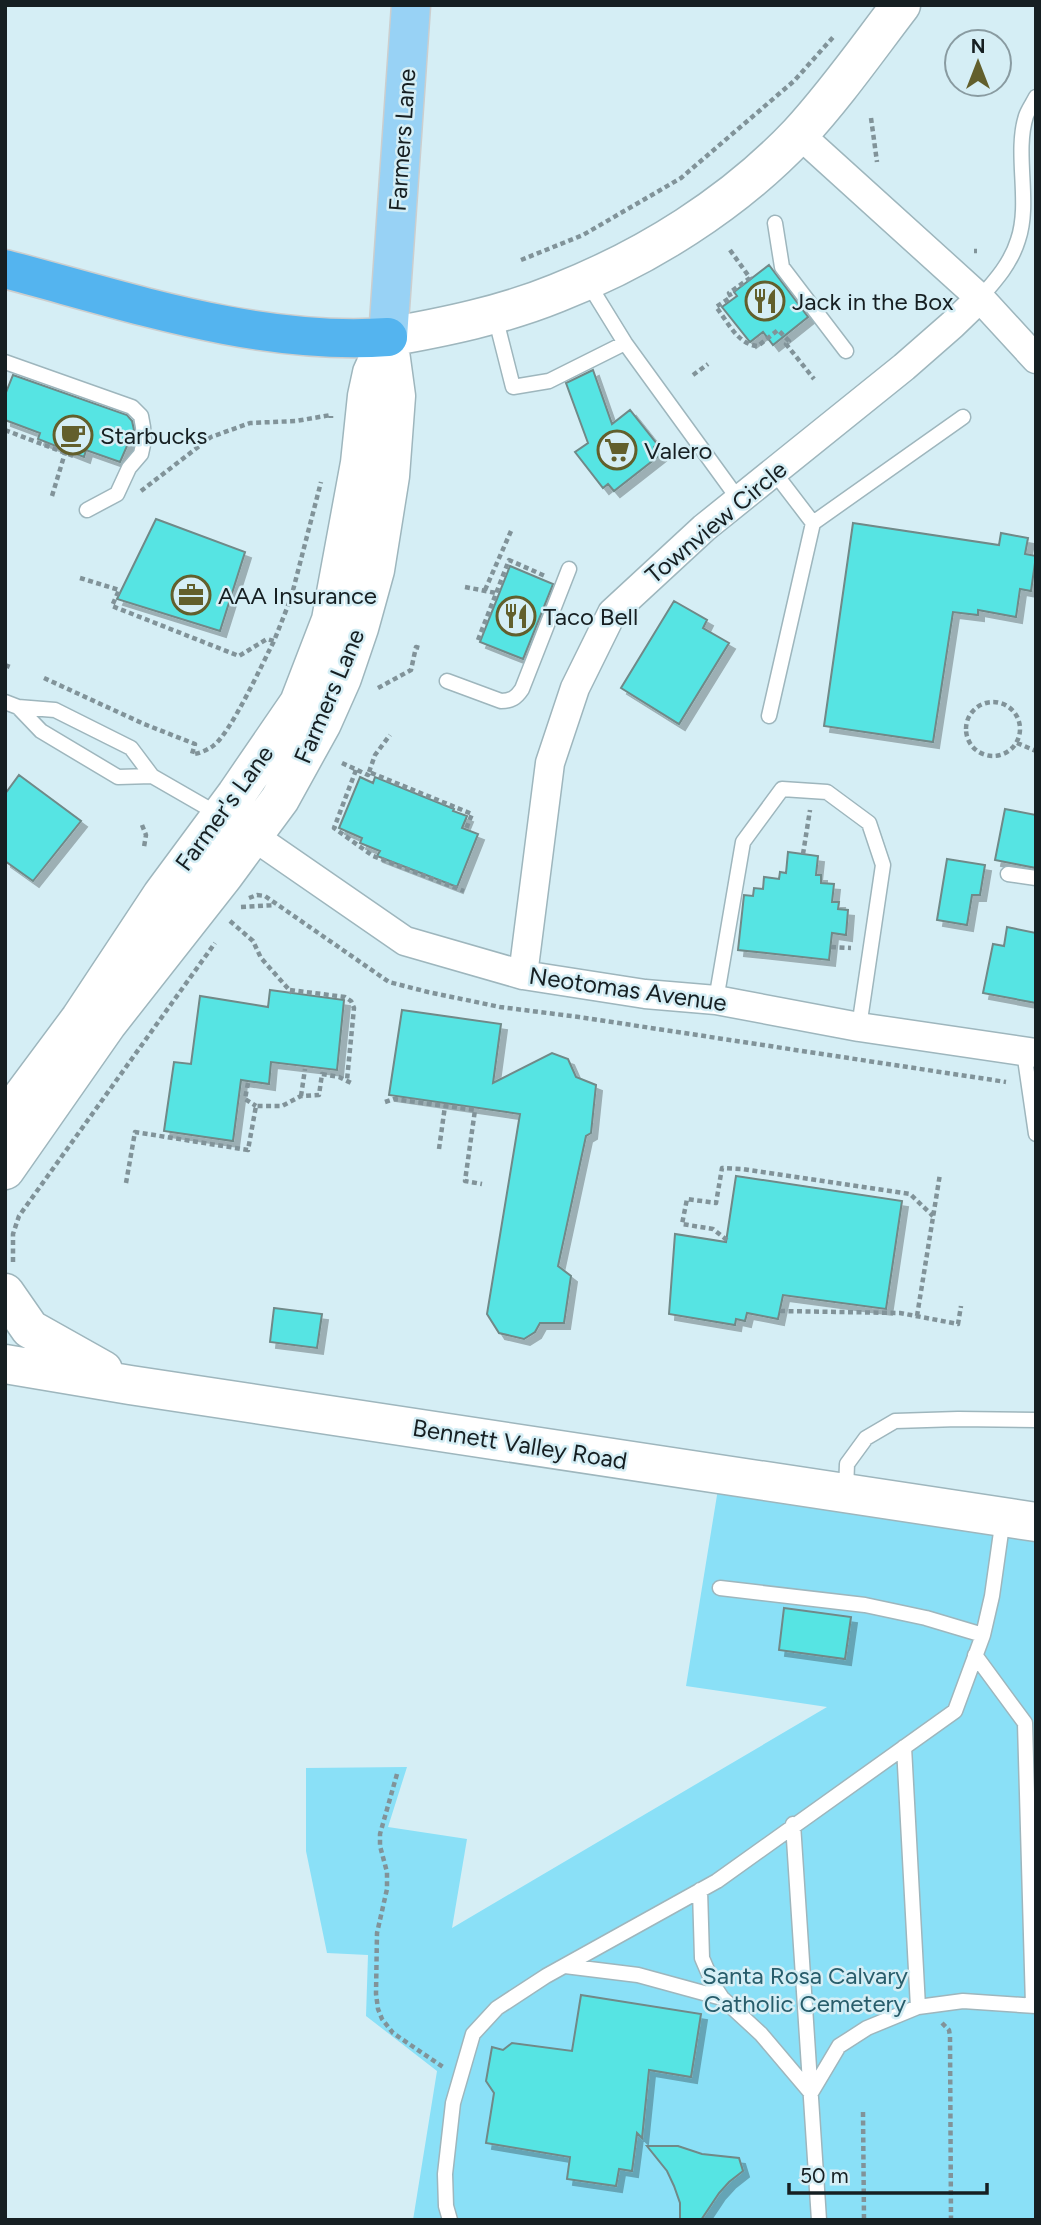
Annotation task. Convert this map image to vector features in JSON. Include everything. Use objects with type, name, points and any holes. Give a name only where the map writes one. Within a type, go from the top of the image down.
[{"type":"highway","points":[[5,269],[183,315],[242,327],[317,338],[388,337]]},
{"type":"main road","name":"Farmers Lane","points":[[388,337],[411,5]]},
{"type":"street","points":[[388,337],[495,314],[556,294],[621,265],[682,229],[740,187],[799,134],[901,5]]},
{"type":"street","points":[[799,134],[980,298],[1036,359]]},
{"type":"street","name":"Townview Circle","points":[[523,975],[550,763],[575,688],[612,613],[704,527],[904,366],[980,298]]},
{"type":"street","name":"Farmers Lane","points":[[5,1193],[9,1148],[107,1024],[237,826],[280,799],[322,723],[342,678],[375,570],[390,476],[396,396],[388,337]]},
{"type":"street","name":"Neotomas Avenue","points":[[237,826],[405,941],[523,975],[645,994],[716,999],[859,1027],[1030,1053]]},
{"type":"street","points":[[9,1278],[30,1329],[130,1385]]},
{"type":"street","name":"Bennett Valley Road","points":[[5,1364],[1020,1520]]},
{"type":"lane","points":[[980,298],[1001,275],[1019,239],[1026,116],[1036,97]]},
{"type":"lane","points":[[775,223],[782,267],[846,351]]},
{"type":"lane","points":[[587,281],[625,343],[739,500]]},
{"type":"lane","points":[[495,314],[513,387],[549,381],[625,343]]},
{"type":"lane","points":[[5,362],[132,407],[141,416],[144,440],[141,454],[129,468],[117,494],[87,510]]},
{"type":"lane","points":[[769,716],[813,523],[963,417]]},
{"type":"lane","points":[[774,472],[813,523]]},
{"type":"lane","points":[[447,681],[500,701],[509,701],[517,696],[569,569]]},
{"type":"lane","points":[[12,705],[41,731],[118,777],[152,776]]},
{"type":"lane","points":[[12,705],[55,710],[131,748],[152,776],[237,826]]},
{"type":"lane","points":[[716,999],[743,842],[782,789],[827,792],[869,823],[883,865],[859,1027]]},
{"type":"lane","points":[[1008,874],[1036,878]]},
{"type":"lane","points":[[1030,1053],[1036,1134]]},
{"type":"lane","points":[[845,1493],[847,1464],[866,1438],[895,1421],[1036,1420]]},
{"type":"lane","points":[[450,2220],[446,2206],[445,2174],[453,2103],[473,2034],[498,2008],[565,1966],[717,1881],[793,1824],[955,1711],[1020,1520]]},
{"type":"lane","points":[[720,1588],[865,1605],[926,1618],[983,1635]]},
{"type":"lane","points":[[811,2093],[839,2046],[867,2028],[918,2007],[963,2001],[1035,2005],[1025,1723],[975,1655]]},
{"type":"lane","points":[[904,1747],[918,2007]]},
{"type":"lane","points":[[793,1824],[819,2220]]},
{"type":"lane","points":[[700,1890],[702,1958],[713,1986],[722,1998],[761,2034],[811,2093]]},
{"type":"lane","points":[[565,1966],[638,1975],[722,1998]]},
{"type":"path","points":[[521,260],[583,235],[681,178],[794,81],[842,27]]},
{"type":"path","points":[[872,118],[877,162]]},
{"type":"path","points":[[730,250],[750,278],[729,293],[731,296],[716,307],[748,345],[758,346],[778,330],[789,341],[786,344],[814,379]]},
{"type":"path","points":[[693,375],[708,364]]},
{"type":"path","points":[[132,496],[211,436],[250,423],[296,421],[331,415],[331,423]]},
{"type":"path","points":[[5,430],[76,457]]},
{"type":"path","points":[[52,496],[65,453]]},
{"type":"path","points":[[44,678],[195,744],[192,754],[198,754],[215,745],[236,714],[274,641],[291,598],[323,475]]},
{"type":"path","points":[[485,590],[511,531]]},
{"type":"path","points":[[499,557],[563,584]]},
{"type":"path","points":[[478,640],[509,560]]},
{"type":"path","points":[[80,578],[119,590],[112,606],[239,656],[267,639],[274,641]]},
{"type":"path","points":[[465,587],[496,593]]},
{"type":"path","points":[[378,688],[411,670],[416,647],[420,648]]},
{"type":"path","points":[[987,702],[1004,704],[1017,716],[1020,725],[1017,743],[1005,754],[982,754],[970,744],[967,720],[979,706],[987,702]]},
{"type":"path","points":[[342,763],[368,775],[375,755],[390,735]]},
{"type":"path","points":[[1017,743],[1036,751]]},
{"type":"path","points":[[356,770],[334,828],[373,856],[464,891]]},
{"type":"path","points":[[369,772],[472,814],[466,829]]},
{"type":"path","points":[[803,854],[813,790]]},
{"type":"path","points":[[142,825],[146,835],[144,847]]},
{"type":"path","points":[[248,1083],[245,1099],[256,1106],[282,1106],[301,1096],[318,1095],[322,1074],[349,1082],[354,1008],[351,1001],[345,997],[291,991],[261,957],[253,941],[229,922],[250,897],[257,895],[265,896],[389,982],[428,992],[499,1007],[1006,1082]]},
{"type":"path","points":[[241,907],[276,905]]},
{"type":"path","points":[[9,1278],[13,1234],[19,1216],[222,933]]},
{"type":"path","points":[[831,947],[851,948]]},
{"type":"path","points":[[301,1096],[305,1069]]},
{"type":"path","points":[[385,1102],[394,1099],[475,1110],[465,1181],[482,1184]]},
{"type":"path","points":[[126,1183],[135,1132],[248,1150],[256,1106]]},
{"type":"path","points":[[439,1149],[445,1106]]},
{"type":"path","points":[[727,1240],[713,1229],[682,1224],[687,1199],[716,1203],[722,1168],[910,1194],[933,1216]]},
{"type":"path","points":[[916,1316],[940,1174]]},
{"type":"path","points":[[780,1311],[900,1313],[957,1324],[961,1306]]},
{"type":"path","points":[[397,1774],[380,1834],[380,1846],[387,1872],[387,1889],[377,1933],[378,2009],[393,2033],[461,2076]]},
{"type":"path","points":[[918,2007],[946,2026],[950,2036],[951,2220]]},
{"type":"path","points":[[863,2112],[864,2220]]},
{"type":"green space","name":"Santa Rosa Calvary Catholic Cemetery","points":[[718,1489],[1036,1537],[1036,2220],[413,2220],[437,2071],[366,2016],[368,1955],[327,1953],[306,1851],[306,1768],[407,1767],[388,1827],[467,1839],[452,1928],[827,1707],[686,1686]]},
{"type":"building","name":"Jack in the Box","points":[[769,265],[808,317],[773,345],[763,332],[750,342],[722,307],[737,296],[734,292]]},
{"type":"building","name":"Valero","points":[[593,370],[612,424],[630,410],[657,444],[654,447],[660,455],[614,491],[608,484],[603,488],[575,452],[588,443],[566,383]]},
{"type":"building","points":[[13,375],[127,415],[134,430],[120,462],[86,450],[84,457],[38,439],[40,433],[5,420],[5,395]]},
{"type":"building","points":[[156,519],[245,552],[220,631],[117,599]]},
{"type":"building","points":[[853,523],[999,545],[1001,533],[1028,538],[1025,554],[1036,556],[1031,591],[1020,589],[1016,617],[978,610],[978,615],[953,612],[933,742],[824,726]]},
{"type":"building","name":"Taco Bell","points":[[510,566],[553,584],[523,659],[480,642]]},
{"type":"building","points":[[674,601],[707,620],[703,628],[729,643],[679,724],[621,688]]},
{"type":"building","points":[[19,775],[81,821],[33,881],[5,861],[5,794]]},
{"type":"building","points":[[360,777],[373,783],[375,777],[467,816],[462,828],[478,834],[457,887],[377,856],[380,851],[360,843],[362,838],[339,828]]},
{"type":"building","points":[[1005,809],[1036,815],[1036,868],[995,860]]},
{"type":"building","points":[[788,852],[818,856],[816,875],[821,875],[821,883],[834,884],[832,902],[839,902],[838,909],[848,910],[846,935],[832,933],[829,960],[738,950],[744,895],[753,896],[754,888],[763,889],[764,877],[779,879],[780,872],[786,873]]},
{"type":"building","points":[[947,859],[985,865],[980,895],[972,895],[967,925],[937,920]]},
{"type":"building","points":[[1007,927],[1036,933],[1036,1003],[983,993],[993,944],[1004,946]]},
{"type":"building","points":[[270,990],[344,1000],[337,1070],[271,1062],[269,1084],[241,1080],[233,1141],[164,1131],[174,1062],[191,1064],[200,996],[268,1007]]},
{"type":"building","points":[[402,1010],[501,1024],[493,1083],[552,1053],[568,1059],[576,1077],[596,1085],[591,1133],[586,1136],[558,1266],[571,1276],[564,1323],[540,1323],[535,1332],[524,1339],[499,1333],[487,1314],[520,1114],[389,1095]]},
{"type":"building","points":[[736,1176],[902,1201],[886,1309],[783,1295],[778,1319],[747,1313],[745,1321],[736,1319],[735,1325],[669,1314],[675,1234],[726,1242]]},
{"type":"building","points":[[274,1308],[322,1314],[317,1348],[270,1342]]},
{"type":"building","points":[[784,1608],[851,1617],[845,1659],[779,1650]]},
{"type":"building","points":[[581,1995],[701,2014],[691,2077],[649,2070],[642,2138],[637,2133],[632,2171],[619,2169],[616,2186],[567,2179],[570,2157],[486,2143],[494,2093],[486,2081],[492,2047],[503,2050],[512,2043],[572,2051]]},
{"type":"building","points":[[647,2146],[678,2146],[702,2154],[739,2158],[743,2171],[719,2193],[701,2220],[680,2220],[680,2203],[674,2186],[667,2171]]},
{"type":"place","name":"Jack in the Box","points":[[765,301]]},
{"type":"place","name":"Starbucks","points":[[73,435]]},
{"type":"place","name":"Valero","points":[[617,450]]},
{"type":"place","name":"AAA Insurance","points":[[191,595]]},
{"type":"place","name":"Taco Bell","points":[[516,616]]}]
